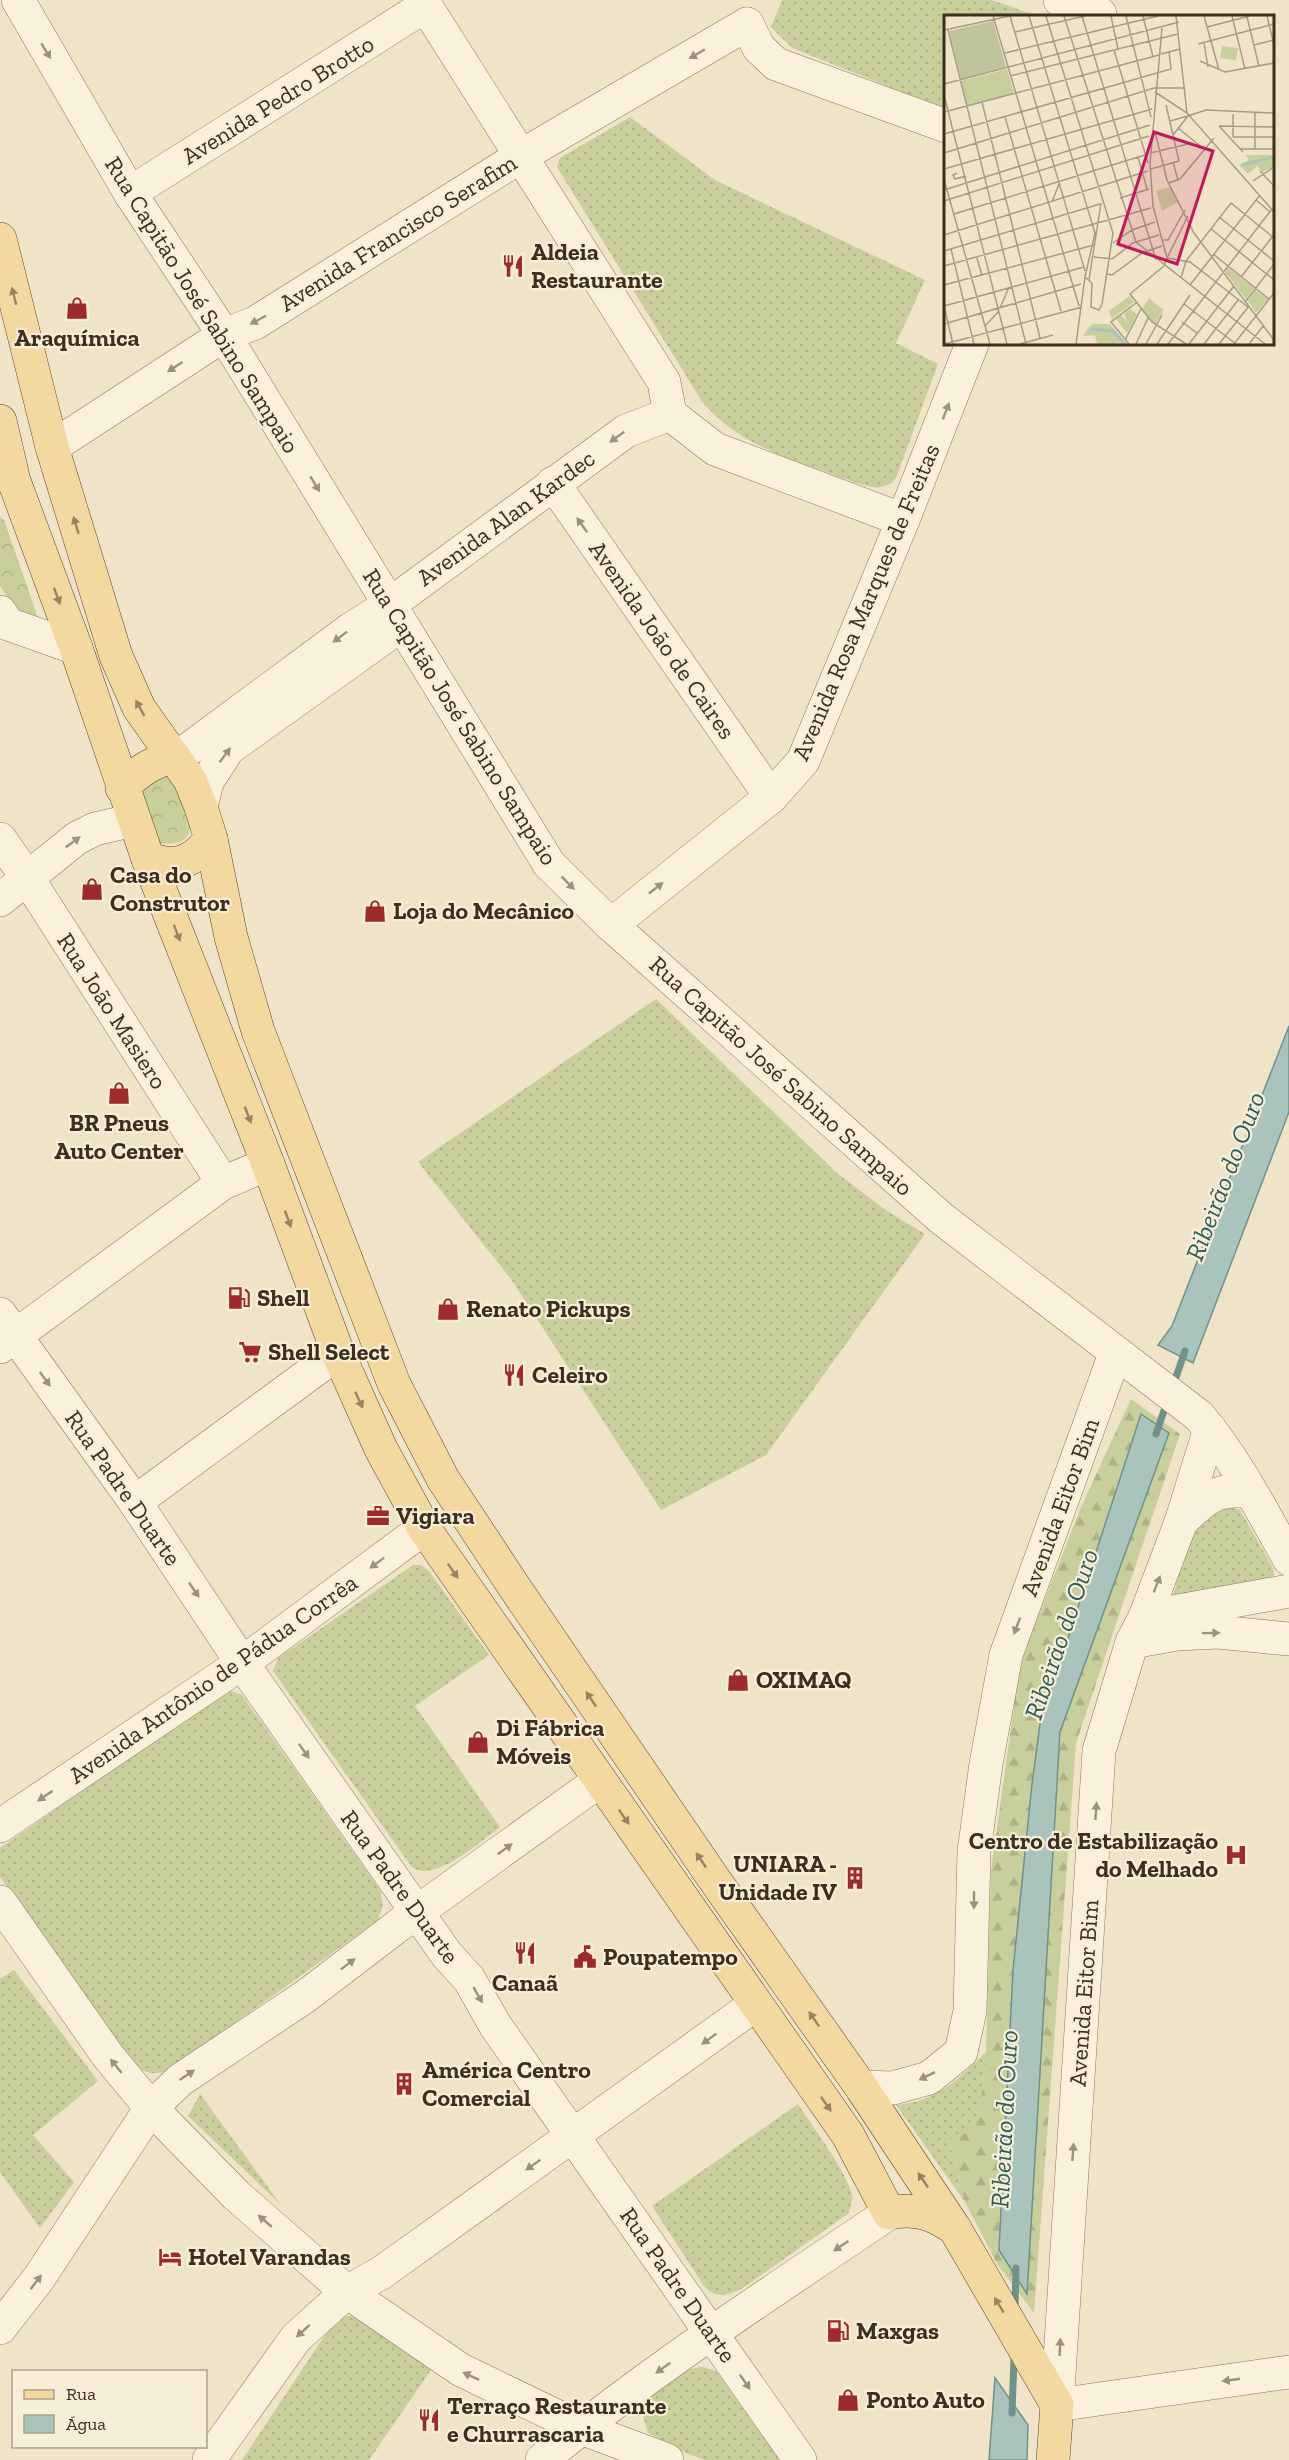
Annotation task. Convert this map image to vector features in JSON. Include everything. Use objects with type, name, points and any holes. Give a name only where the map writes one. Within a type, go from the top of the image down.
[{"type":"main road","points":[[0,239],[52,447],[116,656],[139,708],[190,780],[201,807],[211,838],[231,937],[258,1031],[394,1384],[443,1479],[513,1586],[687,1840],[861,2087],[955,2229],[1057,2405],[1053,2460]]},
{"type":"main road","points":[[0,421],[7,485],[76,648],[148,859],[268,1164],[338,1353],[381,1449],[424,1528],[848,2135],[889,2213],[906,2209],[928,2213],[939,2217],[955,2229]]},
{"type":"main road","points":[[122,788],[136,774],[153,763],[172,757]]},
{"type":"main road","points":[[148,859],[166,864],[184,862],[200,853],[211,838]]},
{"type":"street","name":"Rua Capitão José Sabino Sampaio","points":[[18,0],[28,22],[130,193],[224,335],[549,864],[610,925],[941,1218],[1204,1423]]},
{"type":"street","points":[[1060,0],[1101,10]]},
{"type":"street","name":"Avenida Pedro Brotto","points":[[130,193],[423,3]]},
{"type":"street","points":[[423,3],[664,382],[670,414],[716,449],[903,520]]},
{"type":"street","points":[[752,12],[759,48],[776,64],[944,126]]},
{"type":"street","name":"Avenida Francisco Serafim","points":[[52,447],[224,335],[255,322],[752,12]]},
{"type":"street","name":"Avenida Rosa Marques de Freitas","points":[[610,925],[771,797],[803,760],[903,520],[972,345]]},
{"type":"street","name":"Avenida Alan Kardec","points":[[201,807],[207,782],[228,749],[395,615],[553,483],[626,431],[670,414]]},
{"type":"street","name":"Avenida João de Caires","points":[[553,483],[771,797]]},
{"type":"street","points":[[0,612],[8,624],[76,648]]},
{"type":"street","name":"Avenida Alan Kardec","points":[[172,757],[189,749],[351,628],[395,615]]},
{"type":"street","points":[[0,900],[77,838],[105,826],[134,820]]},
{"type":"street","name":"Rua João Masiero","points":[[0,839],[223,1183]]},
{"type":"street","points":[[5,1333],[223,1183],[268,1164]]},
{"type":"street","name":"Rua Padre Duarte","points":[[5,1333],[135,1502],[242,1663],[447,1955],[469,1979],[495,2025],[800,2460]]},
{"type":"street","points":[[135,1502],[338,1353]]},
{"type":"street","name":"Avenida Eitor Bim","points":[[861,2087],[893,2088],[929,2078],[961,2052],[970,2011],[974,1852],[986,1764],[1006,1654],[1127,1362]]},
{"type":"street","points":[[1204,1423],[1250,1492],[1289,1559]]},
{"type":"street","name":"Avenida Eitor Bim","points":[[1057,2405],[1100,1751],[1138,1630],[1181,1522],[1204,1423]]},
{"type":"street","name":"Avenida Eitor Bim","points":[[1181,1522],[1203,1500],[1231,1490],[1250,1492]]},
{"type":"street","name":"Avenida Antônio de Pádua Corrêa","points":[[0,1826],[242,1663],[424,1528]]},
{"type":"street","points":[[1138,1630],[1289,1591]]},
{"type":"street","points":[[1138,1630],[1177,1634],[1218,1632],[1289,1639]]},
{"type":"street","points":[[0,2328],[39,2278],[151,2108],[180,2080],[306,1996],[417,1912],[599,1781]]},
{"type":"street","points":[[0,1902],[108,2056],[151,2108],[236,2195],[347,2292],[460,2370],[581,2428],[667,2460]]},
{"type":"street","points":[[209,2460],[296,2338],[347,2292],[381,2273],[756,2004]]},
{"type":"street","points":[[542,2460],[581,2428],[711,2334],[889,2213]]},
{"type":"street","points":[[1057,2405],[1289,2372]]},
{"type":"green space","points":[[782,0],[992,0],[1034,15],[944,15],[944,109],[792,48],[771,27]]},
{"type":"green space","points":[[630,117],[715,180],[925,280],[896,343],[938,364],[896,478],[888,485],[872,487],[862,485],[775,453],[735,431],[701,400],[557,167],[560,158]]},
{"type":"green space","points":[[0,517],[4,520],[38,618],[20,616],[0,586]]},
{"type":"green space","points":[[165,775],[177,780],[186,802],[191,824],[184,840],[157,843],[139,792]]},
{"type":"green space","points":[[656,999],[837,1173],[884,1209],[925,1234],[766,1455],[661,1510],[511,1279],[418,1162]]},
{"type":"green space","points":[[1131,1399],[1180,1434],[1076,1743],[1034,2313],[997,2264],[965,2202],[949,2140],[974,2129],[982,2092],[986,2052],[991,1871],[1020,1663],[1081,1507]]},
{"type":"green space","points":[[1225,1506],[1240,1510],[1273,1568],[1274,1575],[1267,1581],[1173,1596],[1192,1526]]},
{"type":"green space","points":[[413,1565],[421,1565],[429,1571],[489,1655],[415,1706],[500,1827],[456,1859],[431,1870],[420,1871],[411,1866],[273,1671],[278,1658]]},
{"type":"green space","points":[[226,1691],[242,1695],[380,1890],[383,1906],[378,1920],[173,2068],[157,2073],[147,2072],[133,2065],[0,1877],[0,1848]]},
{"type":"green space","points":[[14,1970],[98,2081],[33,2135],[74,2182],[40,2228],[0,2172],[0,1979]]},
{"type":"green space","points":[[986,2052],[982,2092],[974,2129],[949,2140],[965,2202],[896,2105],[924,2099],[946,2088]]},
{"type":"green space","points":[[200,2094],[281,2205],[188,2116]]},
{"type":"green space","points":[[798,2104],[843,2173],[852,2197],[849,2213],[743,2288],[721,2295],[711,2292],[702,2283],[652,2206]]},
{"type":"green space","points":[[344,2315],[355,2317],[431,2370],[369,2460],[242,2460],[323,2338]]},
{"type":"green space","points":[[702,2367],[716,2371],[780,2460],[705,2460],[686,2453],[648,2433],[642,2413],[645,2400],[689,2369]]},
{"type":"water","points":[[1289,1026],[1289,1112],[1193,1363],[1158,1345],[1172,1326]]},
{"type":"water","points":[[1141,1414],[1169,1433],[1060,1732],[1027,2294],[999,2250],[1013,1970],[1032,1784],[1040,1724]]},
{"type":"water","points":[[995,2378],[1028,2425],[1027,2460],[989,2460]]},
{"type":"waterway","name":"Ribeirão do Ouro","points":[[1173,1386],[1185,1351]]},
{"type":"waterway","name":"Ribeirão do Ouro","points":[[1156,1434],[1167,1402]]},
{"type":"waterway","name":"Ribeirão do Ouro","points":[[1015,2308],[1016,2268]]},
{"type":"waterway","name":"Ribeirão do Ouro","points":[[1012,2413],[1014,2358]]},
{"type":"place","name":"Aldeia Restaurante","points":[[513,266]]},
{"type":"place","name":"Araquímica","points":[[77,308]]},
{"type":"place","name":"Casa do Construtor","points":[[92,889]]},
{"type":"place","name":"Loja do Mecânico","points":[[375,911]]},
{"type":"place","name":"BR Pneus Auto Center","points":[[119,1093]]},
{"type":"place","name":"Shell","points":[[239,1298]]},
{"type":"place","name":"Renato Pickups","points":[[448,1309]]},
{"type":"place","name":"Shell Select","points":[[250,1352]]},
{"type":"place","name":"Celeiro","points":[[514,1375]]},
{"type":"place","name":"Vigiara","points":[[378,1516]]},
{"type":"place","name":"OXIMAQ","points":[[738,1680]]},
{"type":"place","name":"Di Fábrica Móveis","points":[[478,1742]]},
{"type":"place","name":"Centro de Estabilização do Melhado","points":[[1236,1855]]},
{"type":"place","name":"UNIARA - Unidade IV","points":[[855,1878]]},
{"type":"place","name":"Canaã","points":[[525,1953]]},
{"type":"place","name":"Poupatempo","points":[[585,1957]]},
{"type":"place","name":"América Centro Comercial","points":[[404,2084]]},
{"type":"place","name":"Hotel Varandas","points":[[170,2257]]},
{"type":"place","name":"Maxgas","points":[[838,2331]]},
{"type":"place","name":"Ponto Auto","points":[[848,2400]]},
{"type":"place","name":"Terraço Restaurante e Churrascaria","points":[[429,2420]]}]
